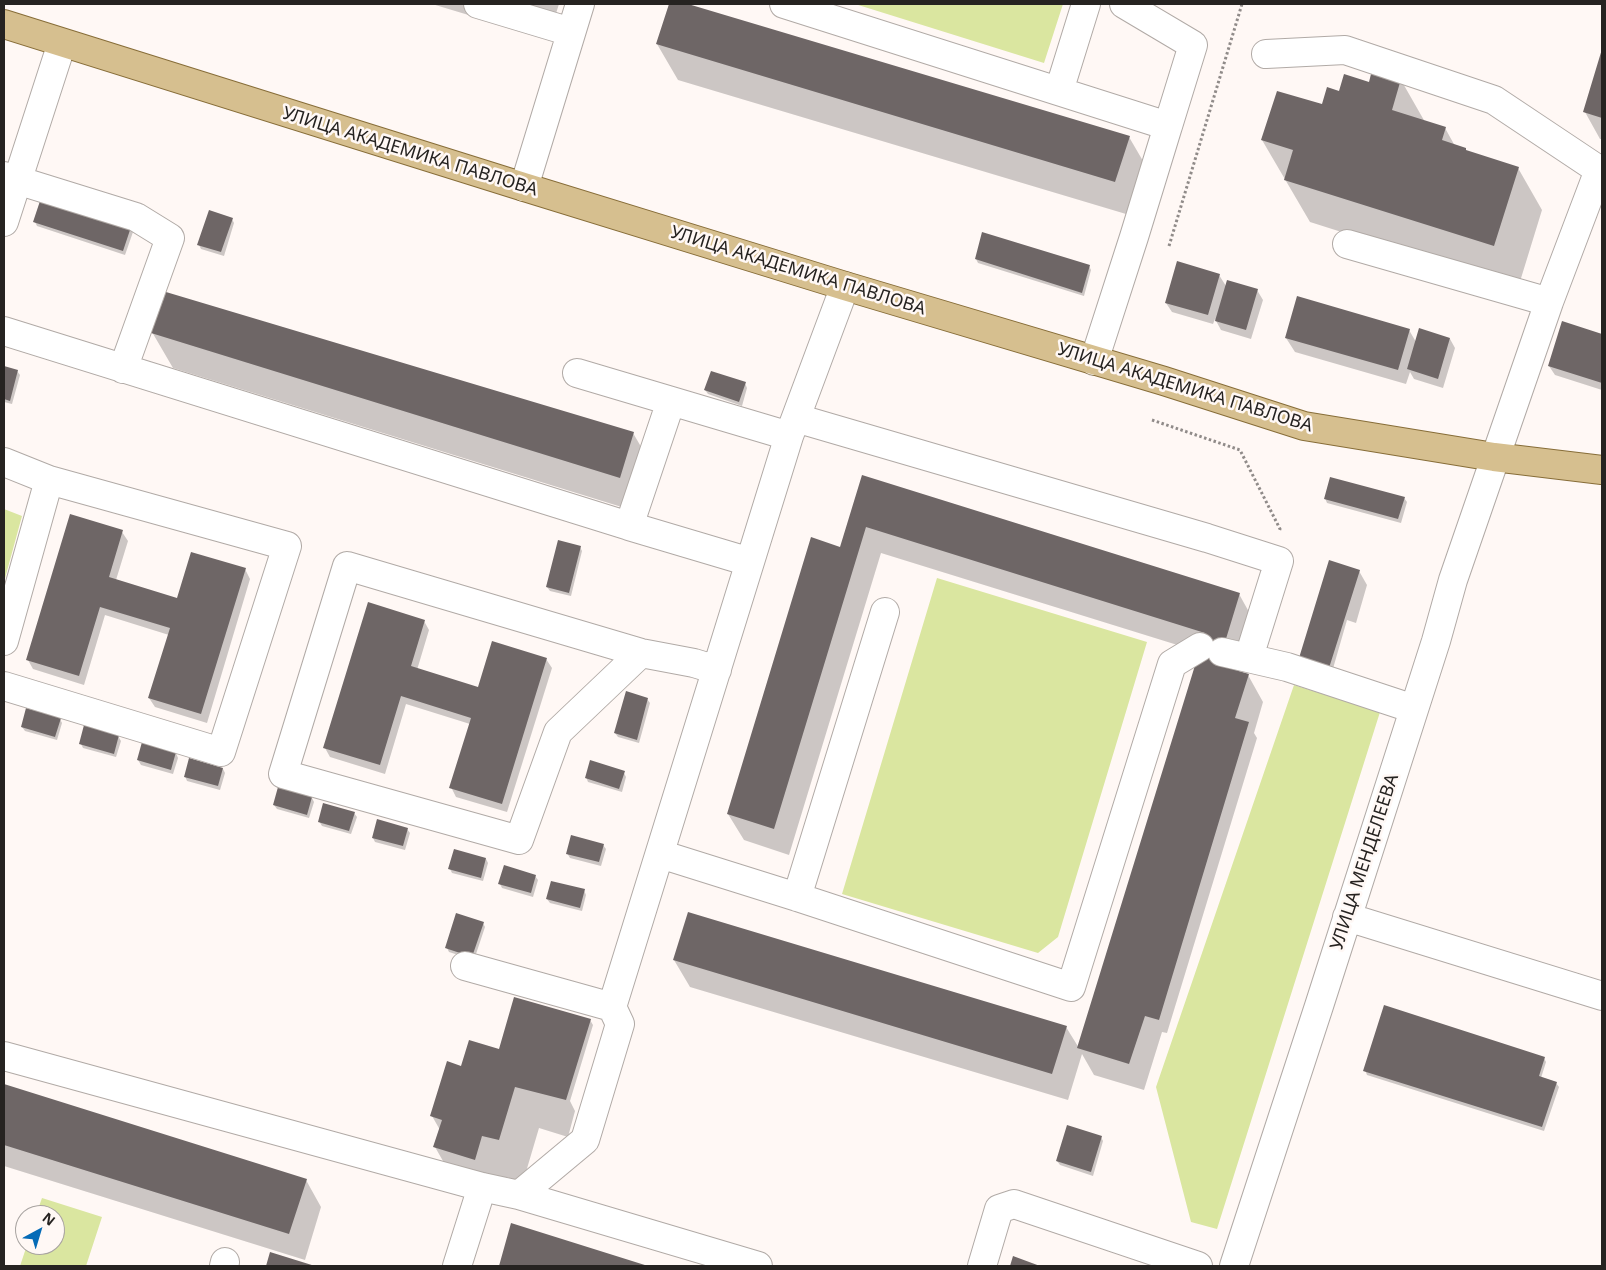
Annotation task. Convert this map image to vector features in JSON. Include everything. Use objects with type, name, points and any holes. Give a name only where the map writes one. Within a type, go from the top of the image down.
[{"type":"main road","name":"УЛИЦА АКАДЕМИКА ПАВЛОВА","points":[[4,24],[524,188],[1164,381],[1304,426],[1494,457],[1602,470]]},
{"type":"street","points":[[478,4],[571,32]]},
{"type":"street","points":[[524,188],[580,4]]},
{"type":"street","points":[[784,4],[1168,126]]},
{"type":"street","points":[[1059,91],[1086,4]]},
{"type":"street","points":[[1094,361],[1193,45],[1124,4]]},
{"type":"street","points":[[4,222],[11,179],[62,43]]},
{"type":"street","points":[[1266,54],[1345,50],[1494,100],[1600,170]]},
{"type":"street","name":"УЛИЦА МЕНДЕЛЕЕВА","points":[[1234,1266],[1436,641],[1452,580],[1549,302],[1600,170]]},
{"type":"street","points":[[11,179],[136,217],[170,238],[123,369]]},
{"type":"street","points":[[1347,244],[1549,302]]},
{"type":"street","points":[[519,1195],[585,1140],[620,1024],[612,1007],[793,427],[845,286]]},
{"type":"street","points":[[4,332],[750,562]]},
{"type":"street","points":[[577,373],[672,401],[793,427],[1207,538],[1279,561],[1249,657]]},
{"type":"street","points":[[629,526],[672,401]]},
{"type":"street","points":[[4,462],[49,480],[287,546],[221,752],[4,686]]},
{"type":"street","points":[[4,641],[49,480]]},
{"type":"street","points":[[640,654],[558,732],[519,840],[283,774],[347,566],[640,654],[694,663],[717,670]]},
{"type":"street","points":[[797,897],[885,612]]},
{"type":"street","points":[[660,854],[1071,987],[1172,664],[1211,650],[1249,657],[1322,678],[1414,709]]},
{"type":"street","points":[[1347,916],[1602,996]]},
{"type":"street","points":[[465,966],[612,1007]]},
{"type":"street","points":[[4,1056],[482,1187],[519,1195],[758,1266]]},
{"type":"street","points":[[457,1266],[482,1187]]},
{"type":"street","points":[[982,1266],[999,1209],[1014,1204],[1198,1266]]},
{"type":"path","points":[[1169,246],[1242,4]]},
{"type":"path","points":[[1152,420],[1240,450],[1280,529]]},
{"type":"green space","points":[[855,4],[1063,4],[1044,63]]},
{"type":"green space","points":[[4,509],[22,516],[4,582]]},
{"type":"green space","points":[[937,578],[1147,642],[1058,937],[1038,953],[842,894]]},
{"type":"green space","points":[[1294,685],[1380,712],[1217,1229],[1191,1222],[1156,1087]]},
{"type":"green space","points":[[42,1198],[64,1205],[40,1205]]},
{"type":"green space","points":[[65,1205],[102,1217],[86,1266],[20,1266],[24,1255],[65,1255]]},
{"type":"building","points":[[669,4],[688,4],[1130,136],[1115,182],[656,44]]},
{"type":"building","points":[[1602,49],[1602,118],[1583,112]]},
{"type":"building","points":[[1372,70],[1401,79],[1392,110],[1446,127],[1442,140],[1519,167],[1494,246],[1284,180],[1293,150],[1261,140],[1277,91],[1322,104],[1327,87],[1339,91],[1344,74],[1369,82]]},
{"type":"building","points":[[41,198],[131,227],[123,251],[33,222]]},
{"type":"building","points":[[209,210],[233,218],[221,252],[197,245]]},
{"type":"building","points":[[982,232],[1090,265],[1082,293],[975,259]]},
{"type":"building","points":[[1177,261],[1220,274],[1208,315],[1165,303]]},
{"type":"building","points":[[1227,280],[1258,289],[1246,330],[1215,321]]},
{"type":"building","points":[[166,292],[634,432],[620,478],[151,333]]},
{"type":"building","points":[[1297,296],[1410,329],[1398,370],[1285,338]]},
{"type":"building","points":[[1562,321],[1602,334],[1602,383],[1548,366]]},
{"type":"building","points":[[1419,328],[1450,338],[1438,379],[1407,369]]},
{"type":"building","points":[[4,366],[18,370],[10,401],[4,399]]},
{"type":"building","points":[[711,371],[746,382],[739,402],[704,390]]},
{"type":"building","points":[[862,475],[1240,593],[1218,665],[1249,674],[1235,718],[1249,722],[1159,1020],[1145,1016],[1129,1064],[1077,1048],[1205,633],[866,527],[774,829],[727,814],[811,537],[840,547]]},
{"type":"building","points":[[1330,477],[1405,497],[1398,519],[1324,499]]},
{"type":"building","points":[[70,514],[123,530],[109,577],[177,598],[191,552],[246,568],[201,714],[148,698],[170,628],[100,607],[79,676],[26,660]]},
{"type":"building","points":[[558,540],[581,546],[569,593],[546,587]]},
{"type":"building","points":[[1329,560],[1360,570],[1329,668],[1299,658]]},
{"type":"building","points":[[368,602],[425,620],[411,666],[478,687],[492,641],[547,658],[502,804],[449,788],[471,718],[401,696],[380,765],[323,748]]},
{"type":"building","points":[[626,691],[648,698],[637,740],[614,733]]},
{"type":"building","points":[[26,708],[61,718],[55,737],[21,727]]},
{"type":"building","points":[[84,725],[119,735],[114,754],[79,744]]},
{"type":"building","points":[[142,742],[176,752],[171,770],[137,760]]},
{"type":"building","points":[[189,758],[223,768],[218,786],[184,777]]},
{"type":"building","points":[[590,760],[625,771],[619,789],[585,778]]},
{"type":"building","points":[[278,787],[312,797],[307,815],[273,805]]},
{"type":"building","points":[[323,803],[355,812],[349,831],[318,822]]},
{"type":"building","points":[[377,819],[408,828],[403,846],[372,838]]},
{"type":"building","points":[[571,835],[604,844],[599,862],[566,854]]},
{"type":"building","points":[[454,849],[486,858],[481,878],[448,869]]},
{"type":"building","points":[[504,865],[536,875],[531,893],[498,884]]},
{"type":"building","points":[[551,881],[585,889],[580,908],[546,899]]},
{"type":"building","points":[[688,912],[1067,1026],[1052,1074],[673,960]]},
{"type":"building","points":[[456,913],[484,922],[472,957],[445,948]]},
{"type":"building","points":[[514,997],[591,1019],[566,1100],[515,1087],[499,1140],[482,1136],[475,1160],[433,1147],[442,1120],[430,1116],[447,1061],[461,1066],[469,1040],[499,1049]]},
{"type":"building","points":[[1384,1005],[1545,1057],[1539,1076],[1557,1082],[1542,1127],[1363,1071]]},
{"type":"building","points":[[4,1084],[307,1179],[289,1234],[4,1145]]},
{"type":"building","points":[[1067,1125],[1102,1136],[1091,1172],[1056,1161]]},
{"type":"building","points":[[511,1223],[648,1266],[499,1266]]},
{"type":"building","points":[[270,1252],[315,1266],[266,1266]]},
{"type":"building","points":[[1013,1256],[1040,1266],[1010,1266]]}]
